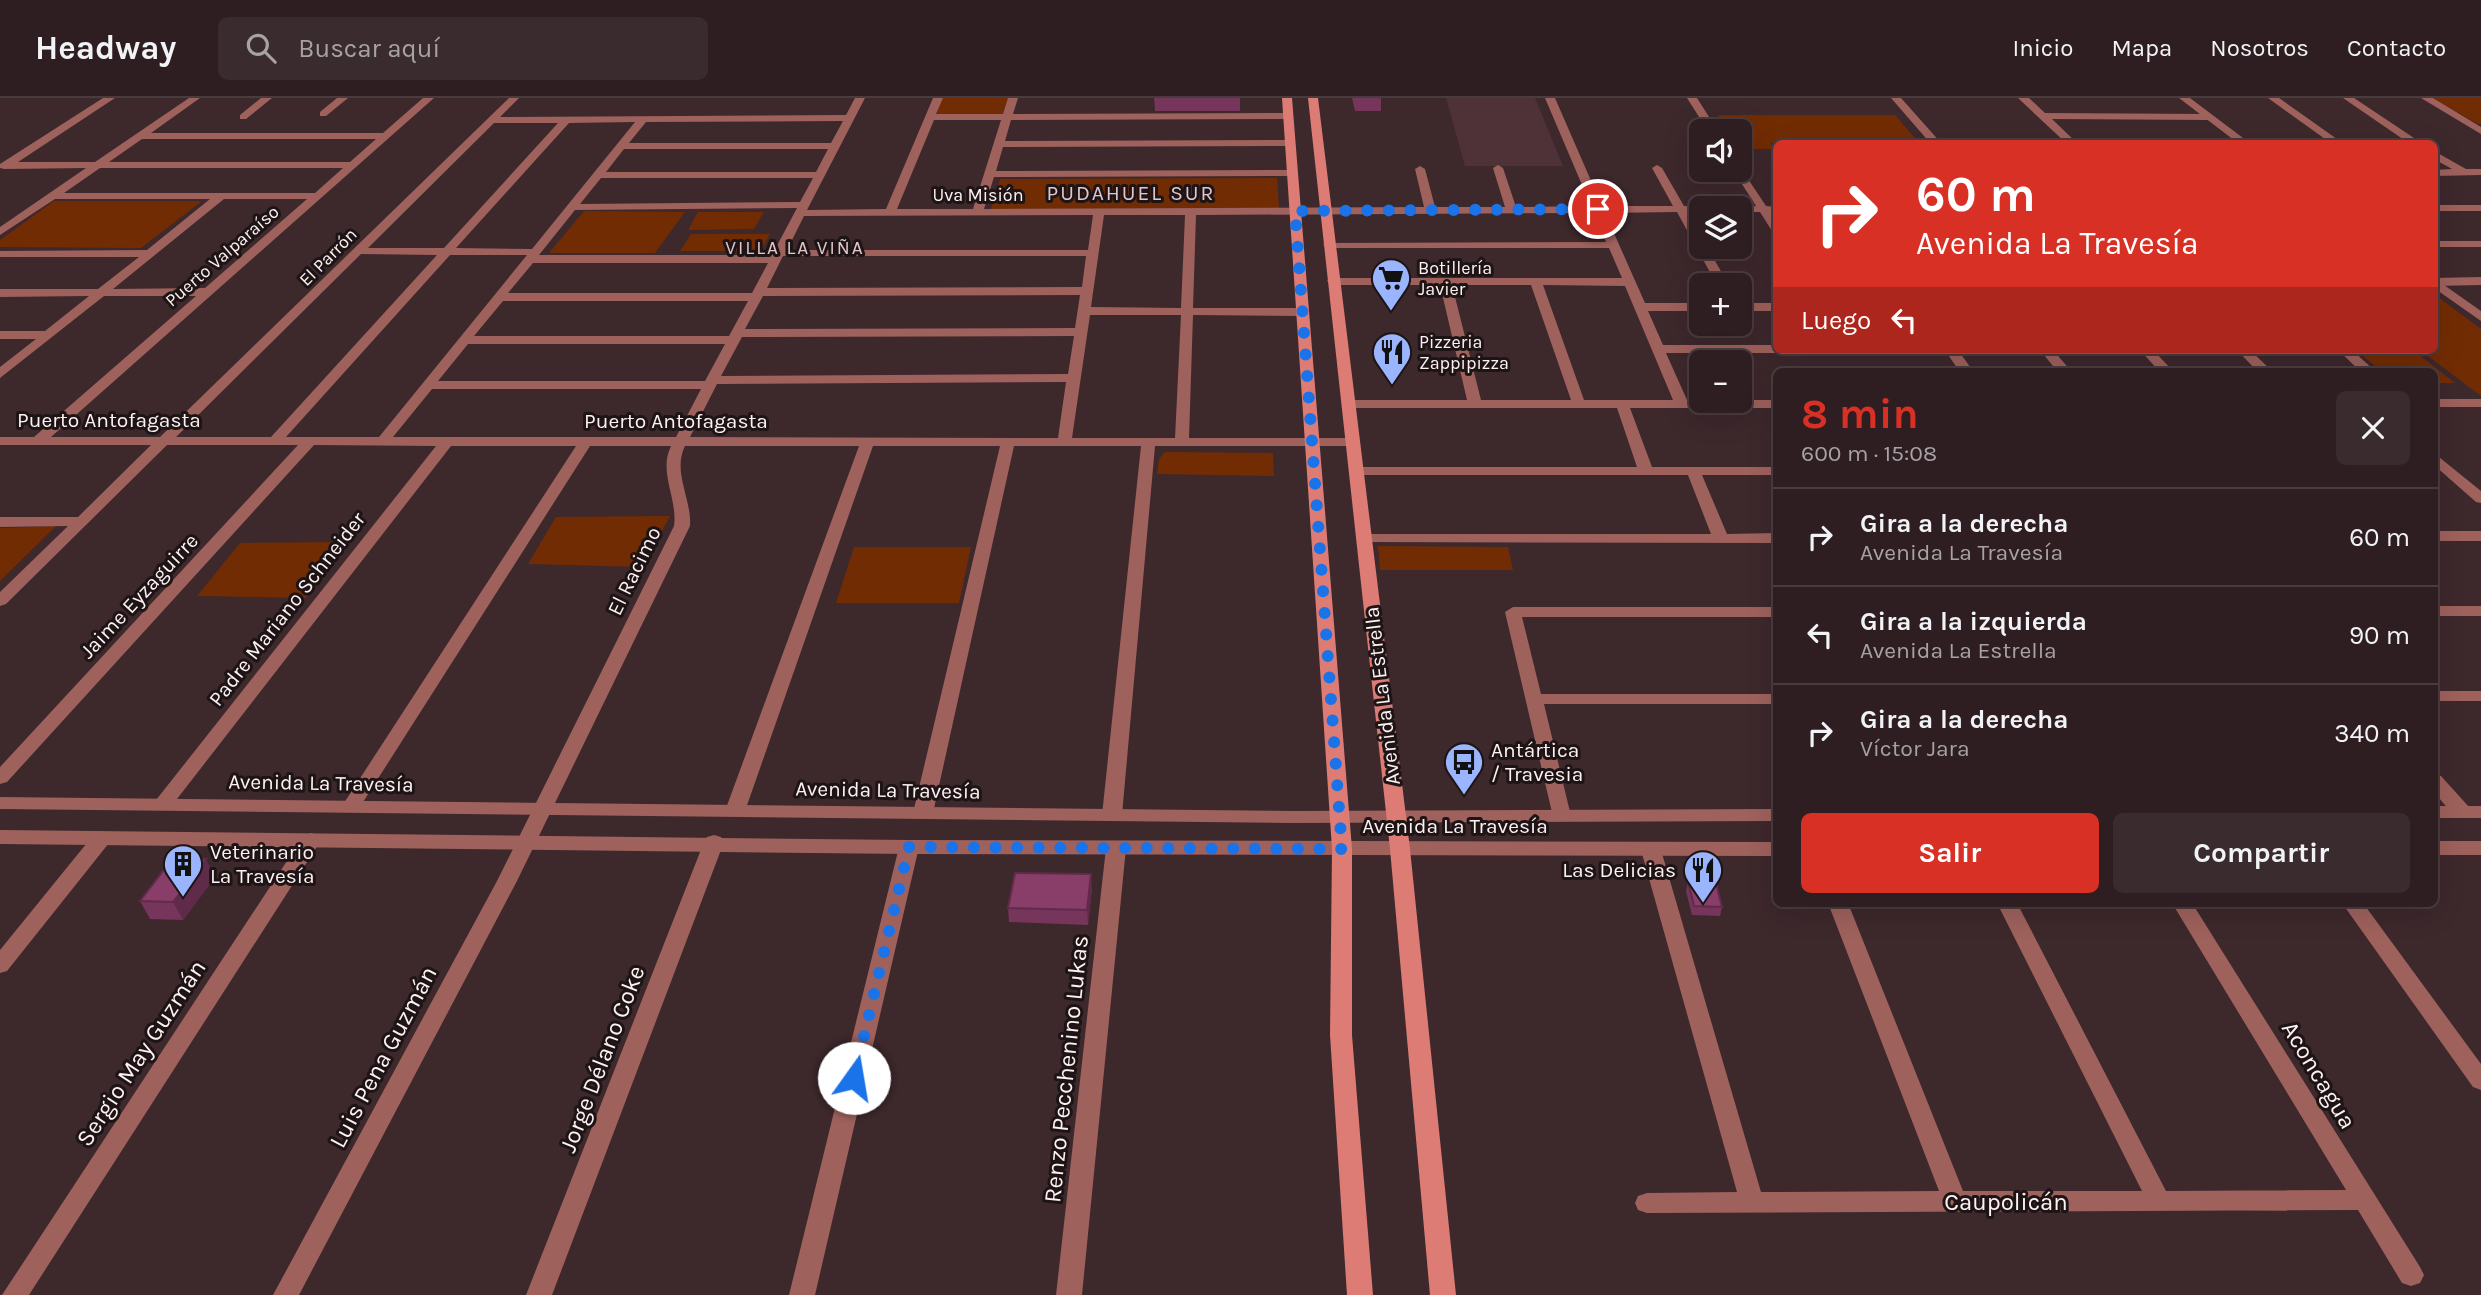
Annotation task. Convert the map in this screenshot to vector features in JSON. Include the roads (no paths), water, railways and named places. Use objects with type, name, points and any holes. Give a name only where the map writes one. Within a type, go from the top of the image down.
[{"type":"main road","points":[[1287,98],[1342,849],[1341,1035],[1360,1295]]},
{"type":"main road","name":"Avenida La Estrella","points":[[1313,98],[1401,849],[1443,1295]]},
{"type":"street","points":[[2,167],[110,98]]},
{"type":"street","points":[[0,232],[195,98]]},
{"type":"street","points":[[243,117],[267,98]]},
{"type":"street","points":[[323,114],[343,98]]},
{"type":"street","name":"Puerto Valparaíso","points":[[38,441],[429,98]]},
{"type":"street","name":"El Parrón","points":[[0,601],[514,98]]},
{"type":"street","name":"El Racimo","points":[[524,841],[682,526],[684,509],[674,486],[671,468],[680,442],[860,98]]},
{"type":"street","points":[[890,212],[938,98]]},
{"type":"street","points":[[978,212],[1013,98]]},
{"type":"street","points":[[1550,98],[1682,404]]},
{"type":"street","points":[[1692,98],[1705,119]]},
{"type":"street","points":[[1896,98],[1933,140]]},
{"type":"street","points":[[2023,98],[2069,140]]},
{"type":"street","points":[[2184,98],[2241,140]]},
{"type":"street","points":[[2273,98],[2333,140]]},
{"type":"street","points":[[2348,98],[2412,140]]},
{"type":"street","points":[[2426,98],[2478,128]]},
{"type":"street","points":[[930,117],[1288,116]]},
{"type":"street","points":[[2043,117],[2209,117]]},
{"type":"street","points":[[492,120],[850,118]]},
{"type":"street","points":[[382,442],[643,119]]},
{"type":"street","points":[[275,441],[566,120]]},
{"type":"street","points":[[140,136],[386,136]]},
{"type":"street","points":[[999,144],[1290,143]]},
{"type":"street","points":[[621,146],[835,146]]},
{"type":"street","points":[[2438,157],[2463,173]]},
{"type":"street","points":[[2,167],[353,165]]},
{"type":"street","points":[[1498,168],[1511,209]]},
{"type":"street","points":[[1657,168],[1689,225]]},
{"type":"street","points":[[1420,169],[1430,209]]},
{"type":"street","points":[[2438,173],[2481,172]]},
{"type":"street","points":[[990,174],[1292,173]]},
{"type":"street","points":[[597,175],[820,175]]},
{"type":"street","points":[[1746,182],[1773,224]]},
{"type":"street","points":[[52,196],[317,196]]},
{"type":"street","points":[[0,374],[221,196]]},
{"type":"street","points":[[571,207],[802,209]]},
{"type":"street","points":[[2438,208],[2481,208]]},
{"type":"street","name":"Uva Misión","points":[[802,209],[890,212],[1689,209]]},
{"type":"street","points":[[1752,209],[1773,209]]},
{"type":"street","points":[[1064,442],[1099,212]]},
{"type":"street","points":[[1182,442],[1191,212]]},
{"type":"street","points":[[2438,244],[2481,244]]},
{"type":"street","points":[[1329,245],[1614,245]]},
{"type":"street","points":[[359,251],[447,251],[532,256],[1093,253]]},
{"type":"street","points":[[0,254],[150,253]]},
{"type":"street","points":[[1333,281],[1630,282]]},
{"type":"street","points":[[1445,281],[1475,404]]},
{"type":"street","points":[[2438,282],[2481,281]]},
{"type":"street","points":[[1536,282],[1579,404]]},
{"type":"street","points":[[2438,285],[2481,317]]},
{"type":"street","points":[[498,297],[1087,291]]},
{"type":"street","points":[[0,293],[207,292]]},
{"type":"street","points":[[1641,307],[1689,307]]},
{"type":"street","points":[[1752,307],[1773,307]]},
{"type":"street","points":[[1084,311],[1302,312]]},
{"type":"street","points":[[464,340],[1081,332]]},
{"type":"street","points":[[0,335],[48,335]]},
{"type":"street","points":[[1659,349],[1773,349]]},
{"type":"street","points":[[2049,354],[2061,368]]},
{"type":"street","points":[[2151,354],[2163,368]]},
{"type":"street","points":[[2246,354],[2261,368]]},
{"type":"street","points":[[2349,354],[2365,368]]},
{"type":"street","points":[[428,385],[1074,378]]},
{"type":"street","points":[[2438,403],[2481,403]]},
{"type":"street","points":[[1348,404],[1773,404]]},
{"type":"street","points":[[1622,404],[1646,471]]},
{"type":"street","name":"Puerto Antofagasta","points":[[0,441],[1353,442]]},
{"type":"street","name":"Jaime Eyzaguirre","points":[[0,778],[310,441]]},
{"type":"street","name":"Padre Mariano Schneider","points":[[163,804],[447,442]]},
{"type":"street","points":[[351,806],[585,442]]},
{"type":"street","points":[[735,811],[866,442]]},
{"type":"street","points":[[923,813],[1008,442]]},
{"type":"street","points":[[1112,815],[1148,442]]},
{"type":"street","points":[[2441,469],[2481,499]]},
{"type":"street","points":[[1356,471],[1773,471]]},
{"type":"street","points":[[1693,471],[1721,538]]},
{"type":"street","points":[[0,522],[83,521]]},
{"type":"street","points":[[2438,536],[2481,536]]},
{"type":"street","points":[[1364,539],[1773,538]]},
{"type":"street","points":[[2438,611],[2481,611]]},
{"type":"street","points":[[1561,816],[1513,612],[1773,612]]},
{"type":"street","points":[[2438,696],[2481,696]]},
{"type":"street","points":[[1533,699],[1773,699]]},
{"type":"street","points":[[2438,783],[2471,812]]},
{"type":"street","name":"Avenida La Travesía","points":[[0,803],[1339,817],[1773,815]]},
{"type":"street","points":[[2438,812],[2471,812]]},
{"type":"street","name":"Avenida La Travesía","points":[[0,836],[714,842],[909,847],[1773,849]]},
{"type":"street","points":[[0,965],[102,838]]},
{"type":"street","name":"Sergio May Guzmán","points":[[15,1295],[311,840]]},
{"type":"street","name":"Luis Pena Guzmán","points":[[286,1295],[507,881],[524,841]]},
{"type":"street","name":"Jorge Délano Coke","points":[[540,1295],[714,842]]},
{"type":"street","points":[[802,1295],[909,847]]},
{"type":"street","name":"Renzo Pecchenino Lukas","points":[[1069,1295],[1116,848]]},
{"type":"street","points":[[2438,848],[2481,848]]},
{"type":"street","points":[[1651,850],[1752,1202]]},
{"type":"street","points":[[1840,907],[1955,1202]]},
{"type":"street","points":[[2009,907],[2160,1201]]},
{"type":"street","name":"Aconcagua","points":[[2184,907],[2411,1275]]},
{"type":"street","points":[[2354,907],[2481,1081]]},
{"type":"street","name":"Caupolicán","points":[[1647,1203],[2364,1200]]},
{"type":"place","name":"Botillería Javier","points":[[1391,312]]},
{"type":"place","name":"Pizzeria Zappipizza","points":[[1392,386]]},
{"type":"place","name":"Antártica / Travesia","points":[[1464,796]]},
{"type":"place","name":"Veterinario La Travesía","points":[[183,898]]},
{"type":"place","name":"Las Delicias","points":[[1703,904]]},
{"type":"district","name":"PUDAHUEL SUR","points":[[1131,193]]},
{"type":"district","name":"VILLA LA VIÑA","points":[[795,248]]}]
